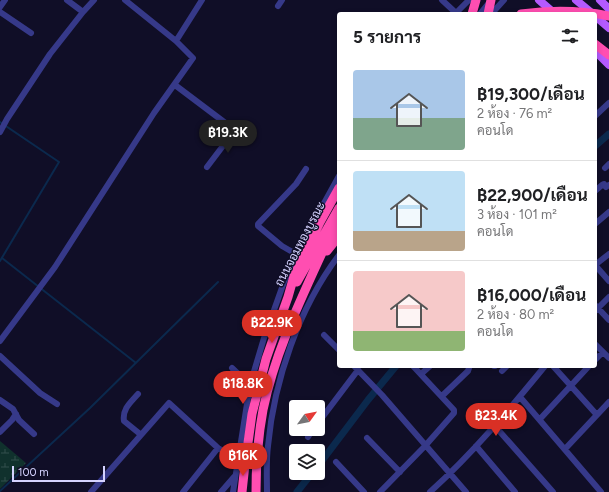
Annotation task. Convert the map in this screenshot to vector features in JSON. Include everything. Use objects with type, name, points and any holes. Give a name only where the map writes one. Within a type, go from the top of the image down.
[{"type":"highway","points":[[473,12],[477,0]]},
{"type":"highway","points":[[488,12],[491,0]]},
{"type":"highway","points":[[535,12],[589,12]]},
{"type":"highway","points":[[597,14],[609,16]]},
{"type":"highway","points":[[597,51],[609,55]]},
{"type":"highway","points":[[241,492],[256,395],[266,359],[294,276],[320,222],[337,192]]},
{"type":"highway","points":[[288,297],[337,211]]},
{"type":"highway","points":[[256,492],[256,464],[265,403],[277,360],[291,323],[332,232],[337,225]]},
{"type":"highway","points":[[318,264],[337,239]]},
{"type":"main road","points":[[539,0],[553,12]]},
{"type":"main road","points":[[574,0],[579,12]]},
{"type":"main road","points":[[574,0],[589,12]]},
{"type":"main road","points":[[600,0],[609,9]]},
{"type":"main road","points":[[597,18],[608,27]]},
{"type":"main road","points":[[597,24],[608,27]]},
{"type":"main road","points":[[597,52],[609,65]]},
{"type":"street","points":[[0,7],[5,0]]},
{"type":"street","points":[[67,0],[83,12]]},
{"type":"street","points":[[0,132],[7,118],[50,54],[94,0]]},
{"type":"street","points":[[0,341],[55,267],[154,113],[193,58],[176,41],[125,0]]},
{"type":"street","points":[[176,41],[202,0]]},
{"type":"street","points":[[278,6],[282,0]]},
{"type":"street","points":[[442,0],[455,12]]},
{"type":"street","points":[[457,12],[469,0]]},
{"type":"street","points":[[470,12],[477,0]]},
{"type":"street","points":[[482,12],[491,0]]},
{"type":"street","points":[[494,12],[504,0]]},
{"type":"street","points":[[0,12],[31,33]]},
{"type":"street","points":[[175,85],[244,137]]},
{"type":"street","points":[[597,114],[609,103]]},
{"type":"street","points":[[207,167],[235,130]]},
{"type":"street","points":[[296,254],[282,246],[258,226],[258,224],[296,184],[306,169]]},
{"type":"street","name":"ถนนจอมทองบูรณะ","points":[[233,492],[234,477],[250,385],[264,338],[284,282],[296,254],[337,180]]},
{"type":"street","points":[[597,189],[604,184],[608,187]]},
{"type":"street","name":"ถนนจอมทองบูรณะ","points":[[241,492],[242,462],[248,426],[260,370],[275,322],[284,297],[337,197]]},
{"type":"street","points":[[597,222],[609,212]]},
{"type":"street","points":[[597,263],[609,254]]},
{"type":"street","points":[[266,492],[268,446],[276,398],[288,353],[305,312],[328,270],[337,258]]},
{"type":"street","points":[[597,267],[609,281]]},
{"type":"street","points":[[597,307],[609,297]]},
{"type":"street","points":[[597,309],[609,320]]},
{"type":"street","points":[[324,335],[337,348]]},
{"type":"street","points":[[597,346],[609,358]]},
{"type":"street","points":[[597,358],[603,352]]},
{"type":"street","points":[[0,356],[40,393],[57,404]]},
{"type":"street","points":[[232,368],[250,385]]},
{"type":"street","points":[[325,413],[356,368],[382,395],[466,492]]},
{"type":"street","points":[[380,492],[425,446],[454,413],[454,410],[442,396],[415,368]]},
{"type":"street","points":[[421,374],[428,368]]},
{"type":"street","points":[[442,396],[470,368]]},
{"type":"street","points":[[430,492],[450,474],[476,446],[520,397],[543,368]]},
{"type":"street","points":[[555,368],[597,416]]},
{"type":"street","points":[[540,419],[587,368]]},
{"type":"street","points":[[138,394],[127,406],[123,416],[124,421],[140,434]]},
{"type":"street","points":[[520,397],[601,492]]},
{"type":"street","points":[[0,400],[13,409],[26,428],[34,434]]},
{"type":"street","points":[[565,449],[609,402]]},
{"type":"street","points":[[91,492],[140,434],[169,403],[218,448],[237,459]]},
{"type":"street","points":[[0,432],[16,414]]},
{"type":"street","points":[[494,425],[552,492]]},
{"type":"street","points":[[367,438],[400,472]]},
{"type":"street","points":[[476,446],[515,492]]},
{"type":"street","points":[[183,492],[218,448]]},
{"type":"street","points":[[336,462],[364,492]]},
{"type":"street","points":[[221,492],[234,477]]},
{"type":"green space","points":[[0,441],[26,463],[0,489]]},
{"type":"waterway","points":[[0,122],[59,162],[0,261]]},
{"type":"waterway","points":[[597,144],[609,134]]},
{"type":"waterway","points":[[2,258],[136,363]]},
{"type":"waterway","points":[[0,491],[90,408],[218,282]]},
{"type":"waterway","points":[[325,457],[394,368]]},
{"type":"waterway","points":[[297,492],[306,480]]}]
